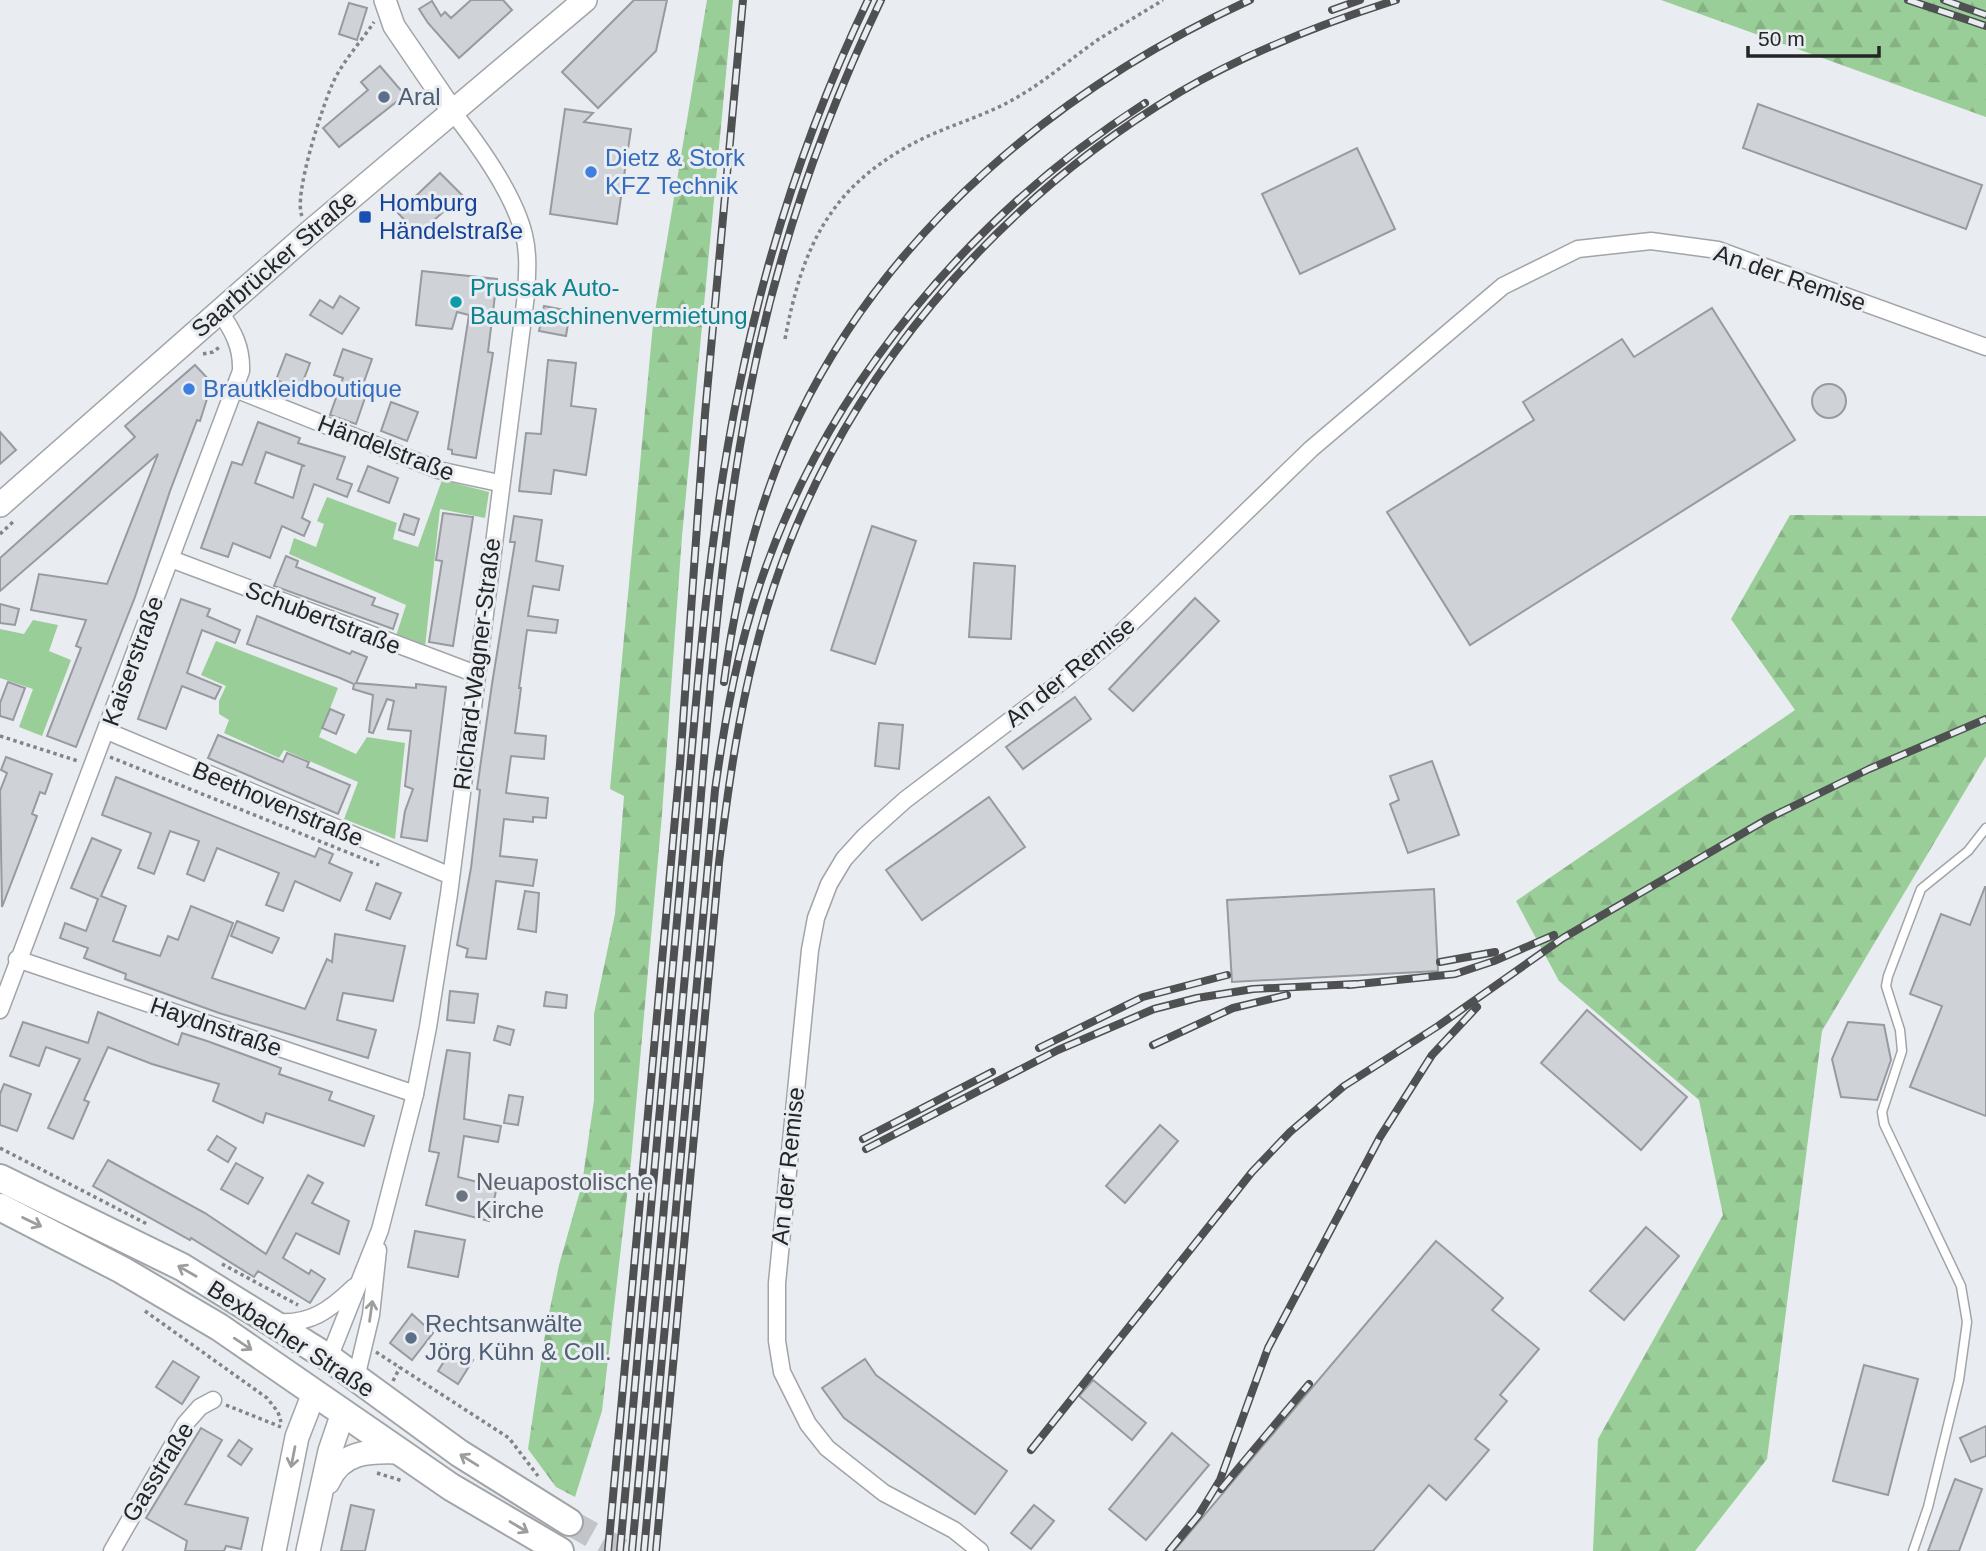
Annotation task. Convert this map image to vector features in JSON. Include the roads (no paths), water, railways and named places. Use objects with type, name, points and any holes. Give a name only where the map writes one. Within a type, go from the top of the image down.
[{"type":"main road","name":"Saarbrücker Straße","points":[[0,504],[309,233],[585,0]]},
{"type":"main road","name":"Bexbacher Straße","points":[[0,1178],[181,1267],[329,1358],[459,1453],[569,1522]]},
{"type":"main road","name":"Bexbacher Straße","points":[[0,1207],[122,1270],[206,1320],[399,1452],[560,1551]]},
{"type":"main road","points":[[274,1551],[291,1428],[314,1393],[329,1358]]},
{"type":"main road","points":[[308,1551],[334,1438],[356,1378]]},
{"type":"main road","points":[[318,1508],[331,1475],[342,1461],[355,1455],[399,1452]]},
{"type":"street","points":[[385,3],[414,58],[452,111]]},
{"type":"street","name":"Richard-Wagner-Straße","points":[[329,1358],[380,1230],[415,1094],[451,876],[499,484],[526,295],[527,250],[523,231],[506,193],[452,111]]},
{"type":"street","name":"An der Remise","points":[[980,1551],[954,1530],[884,1493],[827,1448],[808,1424],[782,1372],[777,1341],[777,1283],[810,950],[825,895],[844,859],[905,800],[1120,634],[1311,449],[1503,286],[1578,249],[1651,242],[1718,250],[1986,347]]},
{"type":"street","name":"Kaiserstraße","points":[[0,1010],[17,959],[97,759],[235,389],[242,358],[235,334],[219,312]]},
{"type":"street","name":"Händelstraße","points":[[235,389],[438,470],[499,484]]},
{"type":"street","name":"Schubertstraße","points":[[171,559],[476,674]]},
{"type":"street","name":"Beethovenstraße","points":[[107,731],[451,876]]},
{"type":"street","name":"Haydnstraße","points":[[17,959],[415,1094]]},
{"type":"street","name":"Richard-Wagner-Straße","points":[[356,1378],[371,1315],[380,1230]]},
{"type":"street","name":"Richard-Wagner-Straße","points":[[271,1322],[293,1324],[311,1320],[339,1301],[358,1283]]},
{"type":"street","name":"Gasstraße","points":[[112,1551],[185,1424],[200,1407],[213,1400]]},
{"type":"lane","points":[[1913,1551],[1928,1507],[1959,1380],[1967,1322],[1961,1286],[1884,1124],[1882,1112],[1902,1051],[1902,1040],[1886,986],[1921,889],[1968,852],[1986,828]]},
{"type":"tunnel","points":[[569,1522],[621,1551]]},
{"type":"railway","points":[[608,1551],[680,764],[705,414],[743,0]]},
{"type":"railway","points":[[620,1551],[696,697],[728,445],[763,284],[792,187],[827,92],[868,0]]},
{"type":"railway","points":[[632,1551],[715,638],[739,452],[761,340],[787,240],[820,142],[881,0]]},
{"type":"railway","points":[[724,682],[742,581],[771,481],[798,418],[836,349],[880,285],[931,225],[987,170],[1048,120],[1112,75],[1180,35],[1250,0]]},
{"type":"railway","points":[[1332,10],[1360,0]]},
{"type":"railway","points":[[656,1551],[719,863],[728,793],[739,723],[763,620],[803,510],[840,438],[883,368],[933,303],[988,243],[1048,187],[1112,137],[1180,92],[1232,64],[1285,40],[1396,0]]},
{"type":"railway","points":[[1908,0],[1986,26]]},
{"type":"railway","points":[[1944,0],[1986,15]]},
{"type":"railway","points":[[644,1551],[715,790],[733,682],[762,578],[791,506],[826,437],[867,371],[914,309],[966,250],[1022,196],[1082,147],[1145,103]]},
{"type":"railway","points":[[1031,1450],[1252,1172],[1290,1132],[1344,1086],[1438,1026],[1563,938],[1769,818],[1869,769],[1986,719]]},
{"type":"railway","points":[[1349,985],[1455,974],[1494,961],[1554,935]]},
{"type":"railway","points":[[1440,962],[1495,952]]},
{"type":"railway","points":[[1039,1048],[1143,997],[1227,975]]},
{"type":"railway","points":[[866,1149],[1058,1050],[1154,1009],[1197,998],[1253,989],[1356,984]]},
{"type":"railway","points":[[1153,1045],[1233,1008],[1287,995]]},
{"type":"railway","points":[[1169,1551],[1198,1516],[1220,1480],[1268,1348],[1380,1137],[1432,1055],[1477,1007]]},
{"type":"railway","points":[[863,1139],[992,1072]]},
{"type":"railway","points":[[1221,1489],[1309,1384]]},
{"type":"place","name":"Aral","points":[[384,97]]},
{"type":"place","name":"Dietz & Stork KFZ Technik","points":[[591,172]]},
{"type":"place","name":"Homburg Händelstraße","points":[[365,217]]},
{"type":"place","name":"Prussak Auto- Baumaschinenvermietung","points":[[456,302]]},
{"type":"place","name":"Brautkleidboutique","points":[[189,389]]},
{"type":"place","name":"Neuapostolische Kirche","points":[[462,1196]]},
{"type":"place","name":"Rechtsanwälte Jörg Kühn & Coll.","points":[[411,1338]]}]
